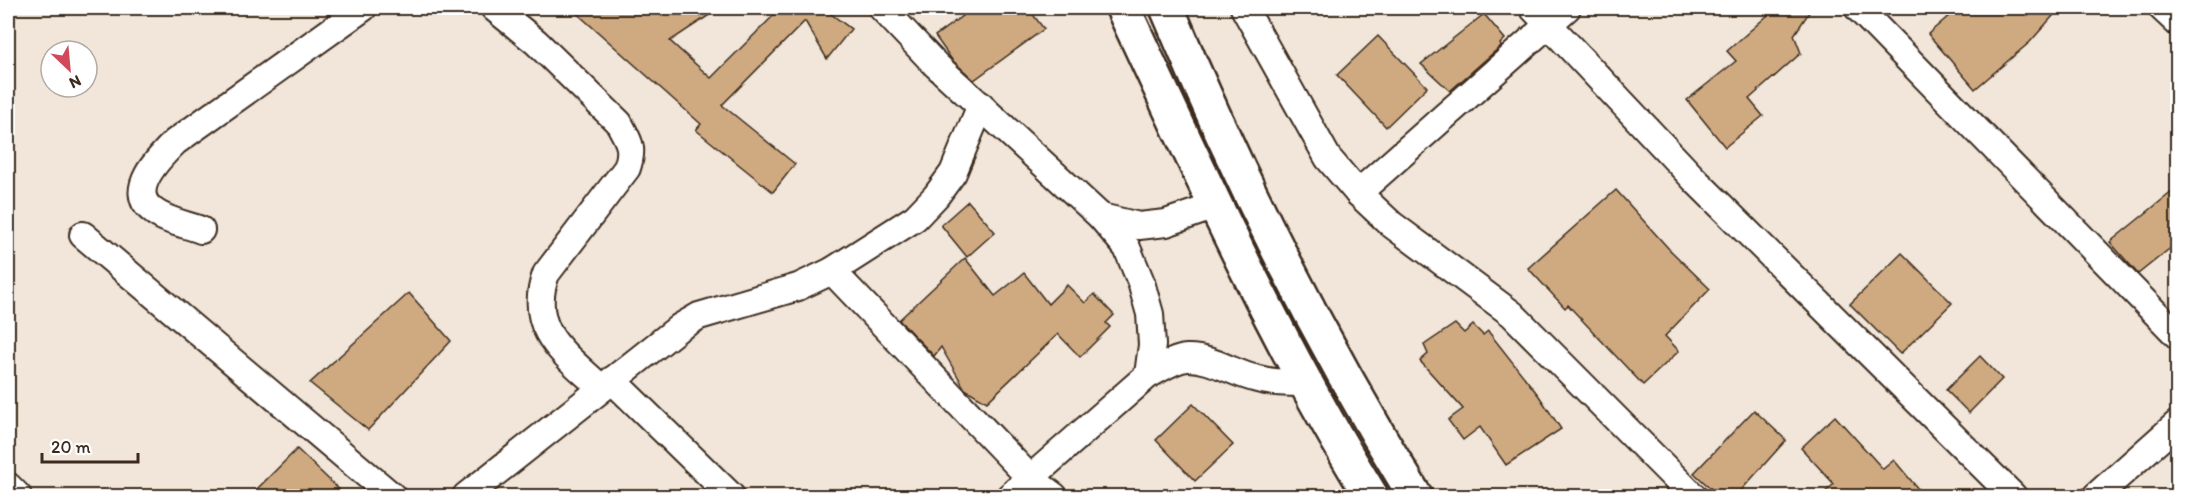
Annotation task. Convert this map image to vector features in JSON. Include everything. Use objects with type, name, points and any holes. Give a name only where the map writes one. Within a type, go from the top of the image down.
[{"type":"highway","points":[[1123,8],[1215,206],[1275,328],[1371,496]]},
{"type":"highway","points":[[1167,8],[1194,72],[1269,229],[1335,356],[1415,496]]},
{"type":"street","points":[[201,230],[163,217],[147,206],[143,195],[145,180],[155,161],[174,142],[363,8]]},
{"type":"street","points":[[494,8],[536,42],[620,123],[632,154],[627,168],[546,274],[540,291],[541,313],[547,331],[555,344],[607,384],[730,496]]},
{"type":"street","points":[[882,8],[936,65],[1101,217],[1127,248],[1141,282],[1150,314],[1152,345],[1149,375]]},
{"type":"street","points":[[1244,8],[1328,158],[1358,193],[1391,224],[1512,314],[1693,496]]},
{"type":"street","points":[[1858,8],[2178,336]]},
{"type":"street","points":[[2162,8],[2178,23]]},
{"type":"street","points":[[1358,193],[1549,13],[1695,180],[2013,496]]},
{"type":"street","points":[[466,496],[680,327],[699,316],[798,287],[832,271],[915,218],[936,196],[953,173],[981,105]]},
{"type":"street","points":[[1101,217],[1139,226],[1166,223],[1215,206]]},
{"type":"street","points":[[83,235],[392,496]]},
{"type":"street","points":[[832,271],[1031,479],[1054,496]]},
{"type":"street","points":[[1010,496],[1149,375],[1170,363],[1187,358],[1209,362],[1254,378],[1306,383]]},
{"type":"street","points":[[2096,496],[2178,423]]},
{"type":"street","points":[[8,486],[18,496]]},
{"type":"building","points":[[571,8],[720,8],[670,41],[711,78],[781,8],[823,8],[851,29],[827,59],[805,21],[722,105],[795,164],[773,192],[696,130],[701,124]]},
{"type":"building","points":[[973,8],[1028,8],[1044,29],[974,80],[952,60],[935,36]]},
{"type":"building","points":[[1776,8],[1812,8],[1794,35],[1801,53],[1749,99],[1763,116],[1725,147],[1687,100],[1736,61],[1727,51]]},
{"type":"building","points":[[1958,8],[2060,8],[2030,42],[1975,89],[1928,34]]},
{"type":"building","points":[[1484,14],[1505,39],[1500,44],[1501,46],[1450,91],[1421,64]]},
{"type":"building","points":[[1378,36],[1427,87],[1386,127],[1337,75]]},
{"type":"building","points":[[2178,187],[2178,242],[2138,274],[2110,242]]},
{"type":"building","points":[[1616,190],[1669,249],[1710,289],[1665,336],[1679,351],[1643,385],[1568,305],[1565,308],[1528,268]]},
{"type":"building","points":[[968,201],[995,232],[967,257],[941,225]]},
{"type":"building","points":[[1902,253],[1952,303],[1900,354],[1850,304]]},
{"type":"building","points":[[965,258],[995,296],[1024,273],[1048,304],[1067,285],[1085,303],[1094,294],[1114,315],[1106,323],[1110,327],[1080,357],[1058,334],[987,402],[965,389],[941,347],[934,356],[899,320]]},
{"type":"building","points":[[409,293],[451,341],[368,430],[310,383]]},
{"type":"building","points":[[1455,324],[1464,333],[1473,325],[1483,335],[1488,331],[1539,396],[1561,429],[1506,465],[1480,427],[1463,440],[1448,420],[1463,409],[1420,361],[1428,354],[1424,345]]},
{"type":"building","points":[[1980,356],[2002,379],[1969,413],[1946,390]]},
{"type":"building","points":[[1193,404],[1233,445],[1195,481],[1156,440]]},
{"type":"building","points":[[1754,410],[1786,440],[1736,496],[1719,496],[1694,473]]},
{"type":"building","points":[[1835,416],[1883,469],[1894,460],[1924,496],[1821,496],[1834,484],[1801,448]]},
{"type":"building","points":[[297,449],[346,496],[250,496]]}]
